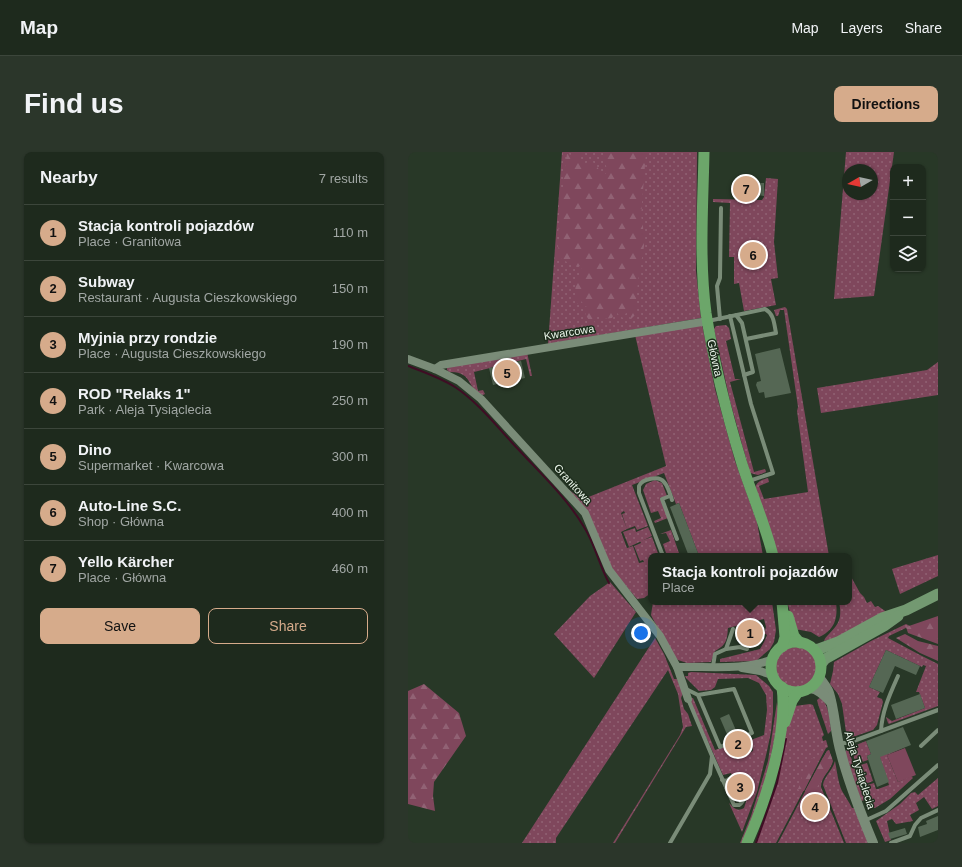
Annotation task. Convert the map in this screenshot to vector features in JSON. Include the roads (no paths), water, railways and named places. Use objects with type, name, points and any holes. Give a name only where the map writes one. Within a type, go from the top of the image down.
[{"type":"main road","name":"Główna","points":[[704,152],[703,272],[708,321],[728,410],[748,482],[765,527],[772,553]]},
{"type":"main road","points":[[814,650],[838,642],[882,618],[906,610],[938,594]]},
{"type":"main road","points":[[782,647],[785,637],[783,605]]},
{"type":"main road","points":[[784,605],[794,636],[800,643]]},
{"type":"main road","points":[[782,688],[798,692],[810,688],[819,677],[821,664],[825,659],[884,626],[906,610]]},
{"type":"main road","points":[[781,730],[782,688],[772,675],[771,669],[773,659],[778,650],[790,643],[800,643],[814,650],[821,664]]},
{"type":"main road","points":[[747,843],[759,814],[770,779],[781,730],[792,701],[798,692]]},
{"type":"street","name":"Kwarcowa","points":[[435,369],[441,365],[708,321]]},
{"type":"street","name":"Granitowa","points":[[408,359],[435,369],[459,381],[481,399],[585,514],[609,570],[660,636],[678,667],[688,699]]},
{"type":"street","points":[[731,667],[761,663],[773,659]]},
{"type":"street","points":[[678,667],[731,667],[760,671],[772,675]]},
{"type":"street","name":"Aleja Tysiąclecia","points":[[819,677],[829,692],[834,711],[838,743],[850,784],[873,843]]},
{"type":"street","points":[[810,688],[821,693],[831,702]]},
{"type":"lane","points":[[720,319],[717,286],[720,278],[721,208]]},
{"type":"lane","points":[[708,321],[765,309],[770,312],[773,317],[776,333],[746,339]]},
{"type":"lane","points":[[736,315],[742,323],[753,372],[744,375]]},
{"type":"lane","points":[[730,316],[751,404],[774,473],[748,482]]},
{"type":"lane","points":[[662,553],[639,493],[639,487],[642,482],[660,478],[664,482],[671,498],[662,499],[677,539]]},
{"type":"lane","points":[[726,649],[733,629]]},
{"type":"lane","points":[[713,666],[716,654],[726,649],[740,647],[747,649]]},
{"type":"lane","points":[[881,731],[886,703],[898,676]]},
{"type":"lane","points":[[684,688],[698,695],[734,689],[752,733],[720,746],[698,695]]},
{"type":"lane","name":"Granitowa","points":[[670,843],[710,774],[712,756],[688,699]]},
{"type":"lane","points":[[838,743],[848,743],[938,710]]},
{"type":"lane","points":[[921,746],[938,730]]},
{"type":"lane","points":[[712,756],[734,805],[742,804],[746,783]]},
{"type":"lane","name":"Aleja Tysiąclecia","points":[[864,821],[886,811],[938,765]]},
{"type":"lane","points":[[722,780],[739,780]]},
{"type":"lane","points":[[726,788],[734,793],[728,793]]},
{"type":"lane","points":[[890,843],[906,839],[910,836],[921,818],[938,810]]},
{"type":"waterway","points":[[408,366],[432,375],[464,393],[488,416],[545,477],[570,506],[584,527],[609,583]]},
{"type":"waterway","points":[[756,843],[777,783],[786,739]]},
{"type":"place","name":"Yello Kärcher","points":[[746,189]]},
{"type":"place","name":"Auto-Line S.C.","points":[[753,255]]},
{"type":"place","name":"Dino","points":[[507,373]]},
{"type":"place","name":"Stacja kontroli pojazdów","points":[[750,633]]},
{"type":"place","name":"Subway","points":[[738,744]]},
{"type":"place","name":"Myjnia przy rondzie","points":[[740,787]]},
{"type":"place","name":"ROD \"Relaks 1\"","points":[[815,807]]}]
